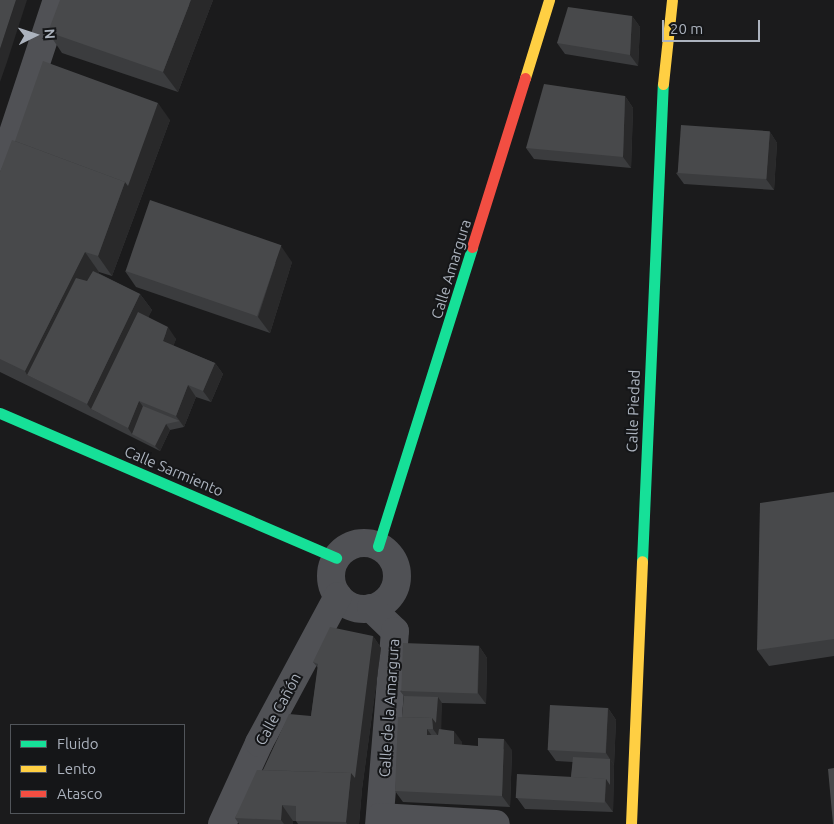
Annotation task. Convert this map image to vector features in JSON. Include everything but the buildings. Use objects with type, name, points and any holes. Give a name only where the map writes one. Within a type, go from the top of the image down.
[{"type":"street","points":[[0,172],[57,0]]},
{"type":"street","name":"Calle Amargura","points":[[378,546],[549,0]]},
{"type":"street","name":"Calle Piedad","points":[[632,824],[660,117],[672,0]]},
{"type":"street","name":"Calle Sarmiento","points":[[0,413],[336,558]]},
{"type":"street","points":[[355,544],[378,546],[393,560],[396,581],[386,599],[371,608],[352,607],[338,596],[330,577],[336,558],[355,544]]},
{"type":"street","name":"Calle Cañón","points":[[222,824],[259,743],[338,596]]},
{"type":"street","name":"Calle de la Amargura","points":[[371,608],[395,631],[379,821]]},
{"type":"street","points":[[379,821],[496,824]]},
{"type":"traffic: fast","points":[[642,561],[663,84]]},
{"type":"traffic: fast","points":[[378,546],[472,247]]},
{"type":"traffic: fast","points":[[0,413],[336,558]]},
{"type":"traffic: slow","points":[[525,78],[549,0]]},
{"type":"traffic: slow","points":[[663,84],[672,0]]},
{"type":"traffic: slow","points":[[631,824],[642,561]]},
{"type":"traffic: jam","points":[[472,247],[525,78]]}]
